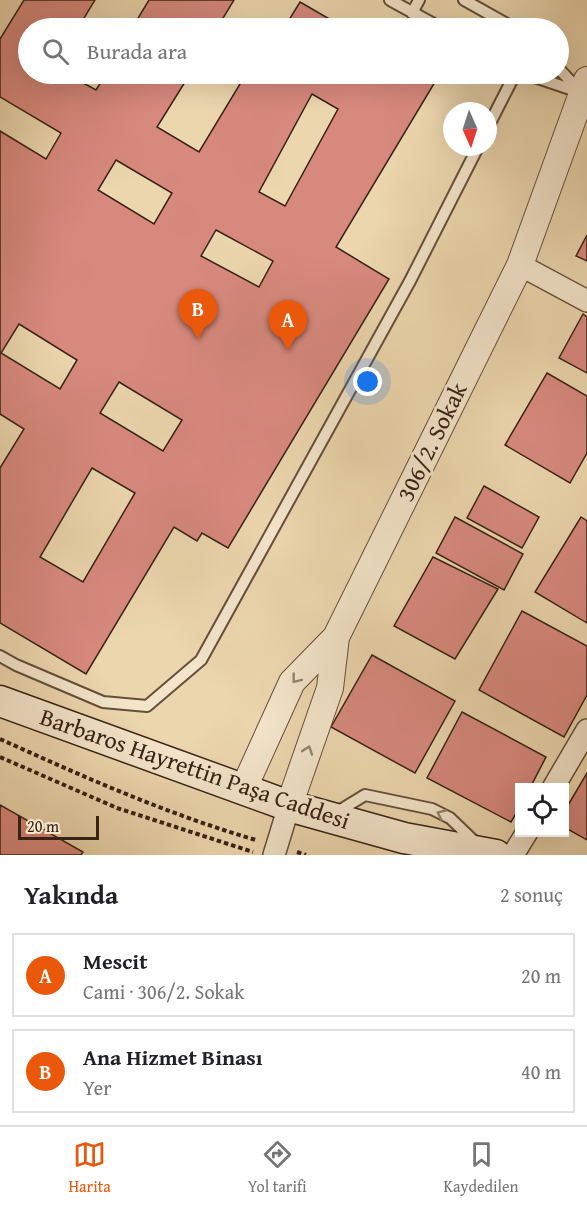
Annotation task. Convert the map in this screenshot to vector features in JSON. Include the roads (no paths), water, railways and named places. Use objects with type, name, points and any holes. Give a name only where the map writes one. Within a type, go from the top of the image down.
[{"type":"main road","name":"Barbaros Hayrettin Paşa Caddesi","points":[[0,701],[289,806],[404,838],[498,854]]},
{"type":"street","name":"306/2. Sokak","points":[[289,806],[330,688],[336,637],[520,266],[585,87]]},
{"type":"street","points":[[520,266],[587,301]]},
{"type":"street","points":[[243,790],[292,682],[336,637]]},
{"type":"street","points":[[556,783],[587,730]]},
{"type":"street","points":[[271,852],[289,806]]},
{"type":"street","points":[[498,854],[520,837]]},
{"type":"lane","points":[[390,0],[422,18]]},
{"type":"lane","points":[[412,13],[419,0]]},
{"type":"lane","points":[[464,0],[496,18]]},
{"type":"lane","points":[[569,76],[585,87]]},
{"type":"lane","points":[[569,83],[585,87]]},
{"type":"lane","points":[[497,109],[510,84]]},
{"type":"lane","points":[[0,656],[103,702],[147,706],[201,660],[410,281],[473,156]]},
{"type":"place","name":"Ana Hizmet Binası","points":[[198,339]]},
{"type":"place","name":"Mescit","points":[[288,350]]}]
